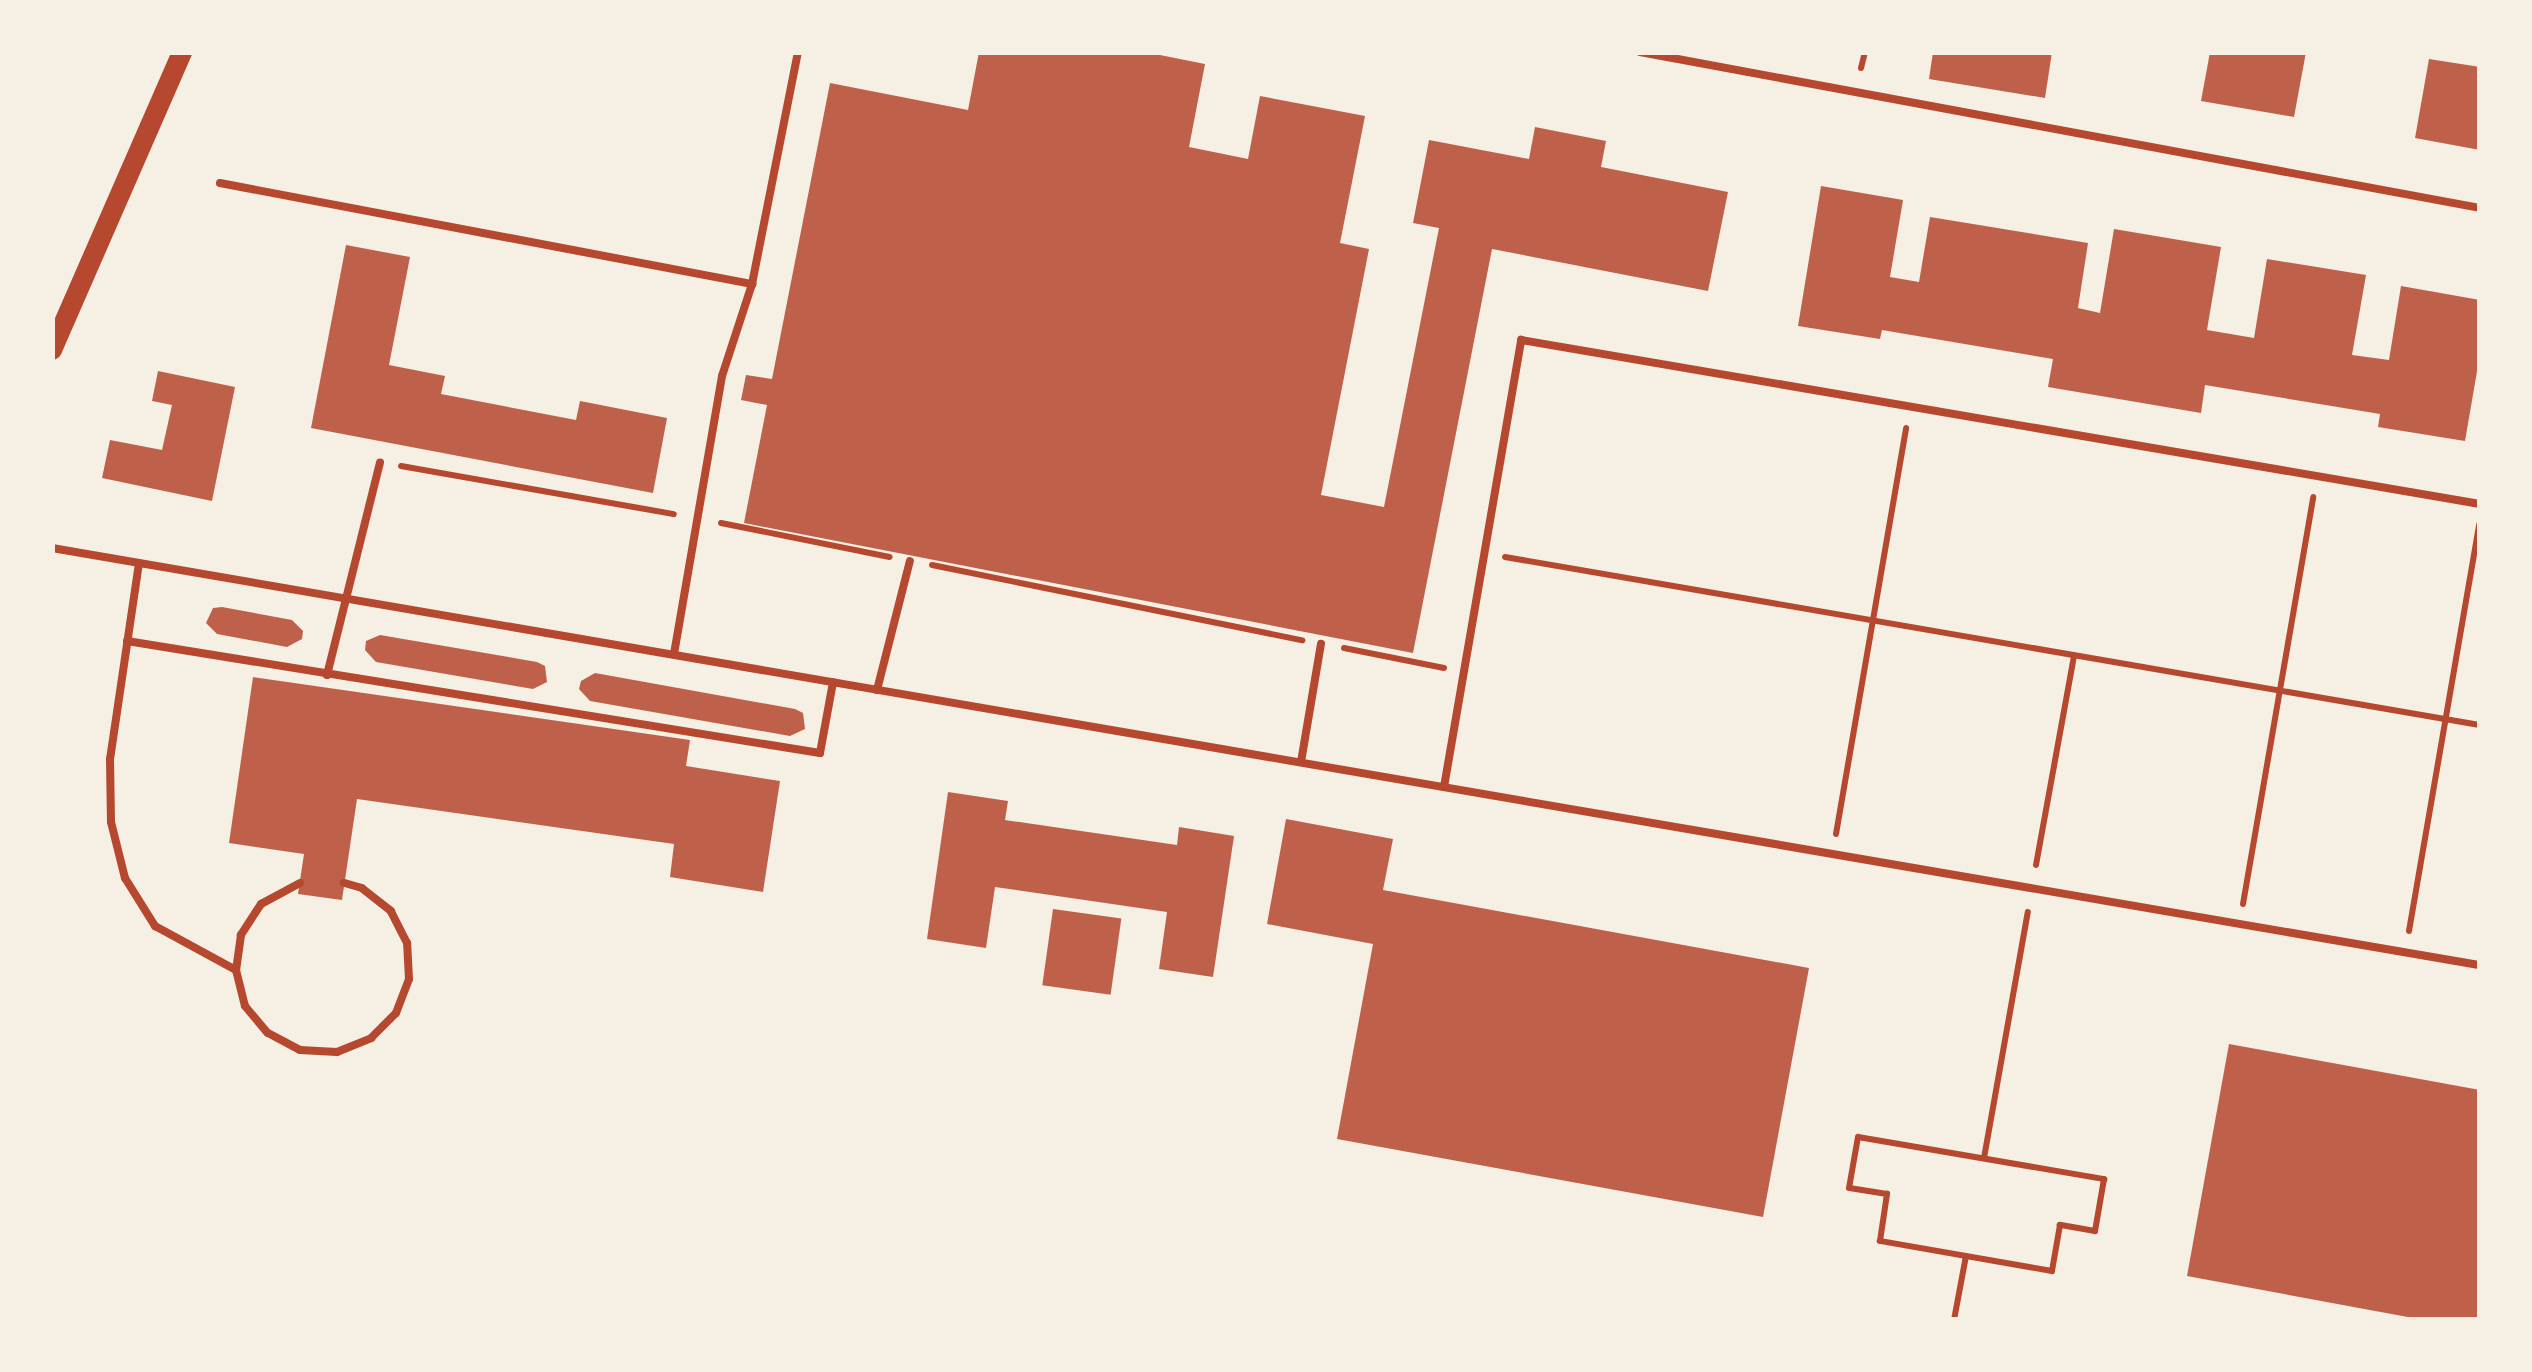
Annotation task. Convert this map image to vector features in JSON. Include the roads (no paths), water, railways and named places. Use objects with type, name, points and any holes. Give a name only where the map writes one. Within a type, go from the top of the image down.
[{"type":"main road","points":[[52,350],[182,52]]},
{"type":"lane","points":[[674,654],[722,376],[752,284],[798,52]]},
{"type":"lane","points":[[1640,52],[2480,208]]},
{"type":"lane","points":[[220,182],[752,284]]},
{"type":"lane","points":[[1444,787],[1521,340],[2480,504]]},
{"type":"lane","points":[[327,676],[380,462]]},
{"type":"lane","points":[[52,548],[2480,965]]},
{"type":"lane","points":[[878,690],[910,561]]},
{"type":"lane","points":[[139,562],[110,759],[111,822],[125,878],[155,926],[236,970]]},
{"type":"lane","points":[[127,640],[327,676],[820,753],[834,682]]},
{"type":"lane","points":[[1301,762],[1321,644]]},
{"type":"lane","points":[[300,884],[261,904],[241,934],[236,970],[245,1006],[268,1033],[300,1050],[336,1052],[371,1038],[396,1013],[409,979],[407,943],[391,911],[362,888],[344,884]]}]
